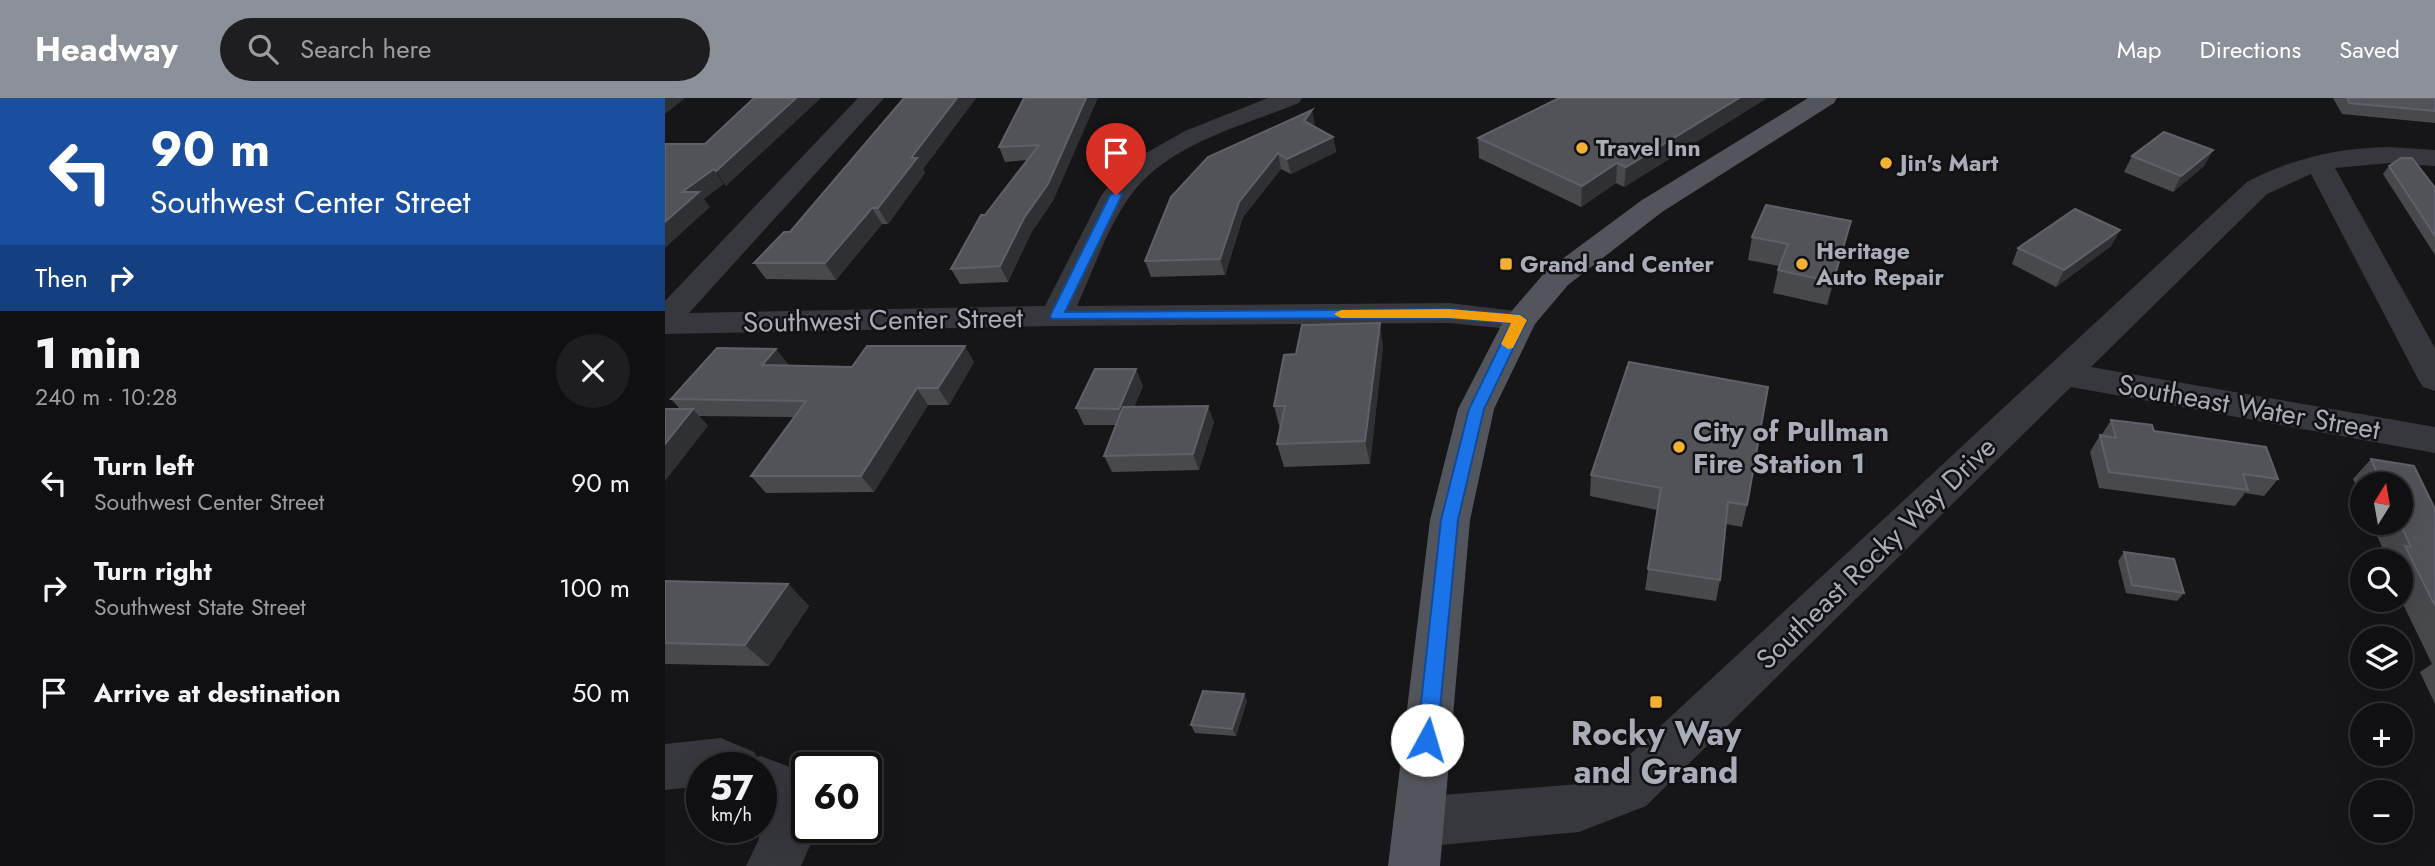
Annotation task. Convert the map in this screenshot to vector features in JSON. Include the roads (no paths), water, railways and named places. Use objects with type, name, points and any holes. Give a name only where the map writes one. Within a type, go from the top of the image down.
[{"type":"main road","points":[[1416,844],[1450,520],[1476,409],[1520,320],[1557,278],[1652,206],[1825,98]]},
{"type":"street","points":[[665,322],[872,98]]},
{"type":"street","points":[[1056,316],[1116,195],[1142,167],[1189,140],[1288,98]]},
{"type":"street","points":[[2435,158],[2398,154],[2351,157],[2300,168],[2435,379]]},
{"type":"street","name":"Southeast Rocky Way Drive","points":[[1416,844],[1579,808],[1628,789],[2257,188],[2300,168]]},
{"type":"street","name":"Southwest Center Street","points":[[665,322],[1449,313],[1520,320]]},
{"type":"street","name":"Southeast Water Street","points":[[2063,374],[2435,440]]},
{"type":"street","points":[[665,767],[686,765]]},
{"type":"street","points":[[772,866],[785,843],[777,823]]},
{"type":"place","name":"Travel Inn","points":[[1582,148]]},
{"type":"place","name":"Jin's Mart","points":[[1886,163]]},
{"type":"place","name":"Grand and Center","points":[[1506,264]]},
{"type":"place","name":"Heritage Auto Repair","points":[[1802,264]]},
{"type":"place","name":"City of Pullman Fire Station 1","points":[[1679,447]]},
{"type":"place","name":"Rocky Way and Grand","points":[[1656,702]]}]
